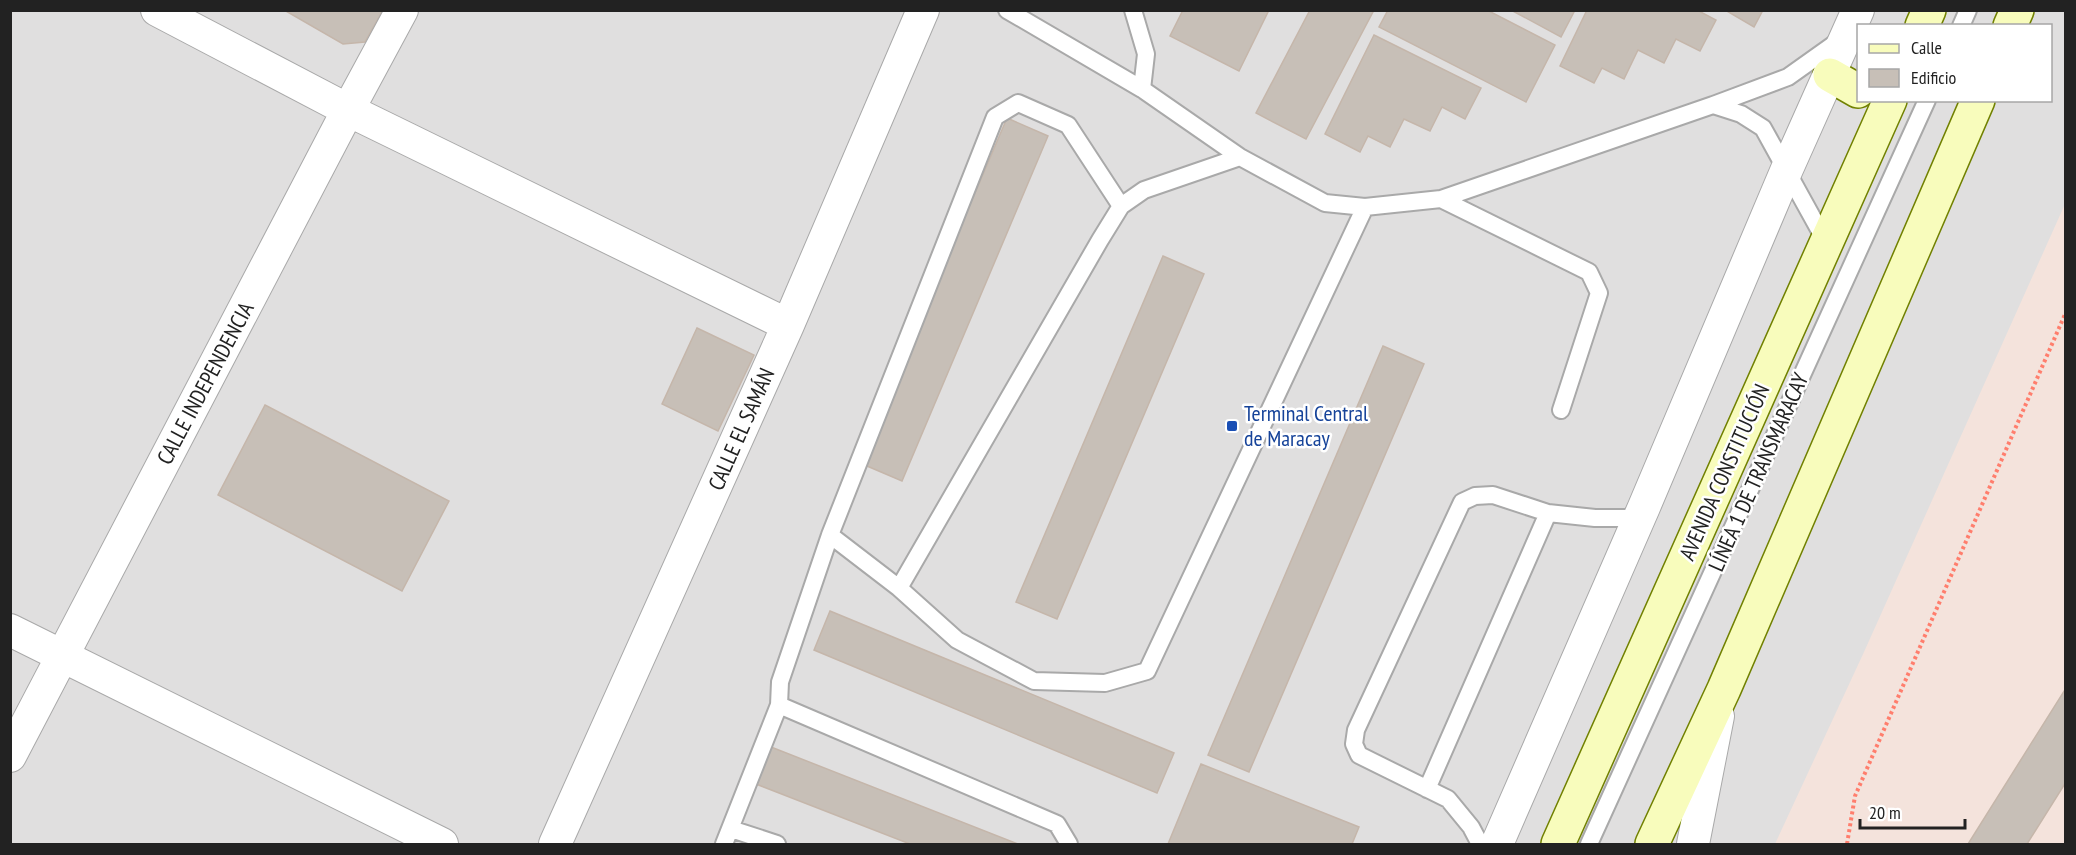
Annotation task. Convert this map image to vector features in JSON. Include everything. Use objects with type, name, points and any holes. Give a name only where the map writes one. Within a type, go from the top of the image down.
[{"type":"street","points":[[157,10],[348,110],[788,325]]},
{"type":"street","name":"CALLE INDEPENDENCIA","points":[[10,756],[402,10]]},
{"type":"street","name":"CALLE EL SAMÁN","points":[[555,844],[788,325],[923,10]]},
{"type":"street","points":[[1923,24],[1929,10]]},
{"type":"street","points":[[2011,24],[2017,10]]},
{"type":"street","points":[[1497,844],[1852,23]]},
{"type":"street","points":[[1830,75],[1857,90]]},
{"type":"street","points":[[1652,844],[1724,689],[1977,102]]},
{"type":"street","name":"AVENIDA CONSTITUCIÓN","points":[[1558,844],[1826,242],[1884,103]]},
{"type":"street","points":[[10,630],[62,658],[442,844]]},
{"type":"street","points":[[1693,844],[1724,689]]},
{"type":"lane","points":[[1007,10],[1142,89],[1240,157],[1325,203],[1365,207],[1441,199],[1788,77],[1852,23]]},
{"type":"lane","points":[[1133,10],[1146,54],[1142,89]]},
{"type":"lane","name":"LÍNEA 1 DE TRANSMARACAY","points":[[1589,844],[1926,102]]},
{"type":"lane","points":[[777,844],[728,837],[779,705],[780,682],[830,535],[995,117],[1018,103],[1068,125],[1121,206]]},
{"type":"lane","points":[[1713,105],[1740,114],[1763,128],[1788,169],[1826,242]]},
{"type":"lane","points":[[899,588],[1121,206],[1144,190],[1240,157]]},
{"type":"lane","points":[[1441,199],[1589,272],[1599,293],[1561,410]]},
{"type":"lane","points":[[830,535],[899,588],[957,640],[1034,681],[1105,683],[1147,671],[1365,207]]},
{"type":"lane","points":[[1480,844],[1471,827],[1448,800],[1359,755],[1354,744],[1356,730],[1462,502],[1475,496],[1493,495],[1548,513],[1595,518],[1628,518],[1644,507]]},
{"type":"lane","points":[[1427,789],[1548,513]]},
{"type":"lane","points":[[779,705],[1057,824],[1069,844]]},
{"type":"path","points":[[1847,844],[1855,796],[2066,312]]},
{"type":"shaded area","points":[[11,11],[2065,11],[2065,844],[11,844]]},
{"type":"shaded area","points":[[2065,204],[2065,844],[1775,844],[1864,652]]},
{"type":"building","points":[[284,10],[383,10],[365,42],[343,44]]},
{"type":"building","points":[[1183,10],[1269,10],[1239,71],[1170,36]]},
{"type":"building","points":[[1310,10],[1374,10],[1306,139],[1256,113]]},
{"type":"building","points":[[1388,10],[1487,10],[1555,45],[1526,102],[1379,27]]},
{"type":"building","points":[[1511,10],[1575,10],[1561,37]]},
{"type":"building","points":[[1587,10],[1697,10],[1716,20],[1700,51],[1676,39],[1664,63],[1638,50],[1624,79],[1602,68],[1594,83],[1560,66]]},
{"type":"building","points":[[1725,10],[1763,10],[1754,27]]},
{"type":"building","points":[[1374,35],[1481,88],[1465,119],[1442,107],[1430,131],[1404,119],[1390,147],[1368,136],[1360,152],[1325,134]]},
{"type":"building","points":[[1007,118],[1048,136],[902,481],[860,463]]},
{"type":"building","points":[[1163,256],[1204,274],[1057,619],[1016,602]]},
{"type":"building","points":[[697,328],[754,355],[718,431],[662,404]]},
{"type":"building","points":[[1383,346],[1424,364],[1249,772],[1208,755]]},
{"type":"building","points":[[265,405],[449,501],[402,591],[218,495]]},
{"type":"building","points":[[830,611],[1174,753],[1157,793],[814,650]]},
{"type":"building","points":[[2066,688],[2066,782],[2027,844],[1968,844]]},
{"type":"building","points":[[771,747],[1018,844],[910,844],[756,784]]},
{"type":"building","points":[[1201,764],[1359,827],[1352,844],[1168,844]]},
{"type":"place","name":"Terminal Central de Maracay","points":[[1232,426]]}]
